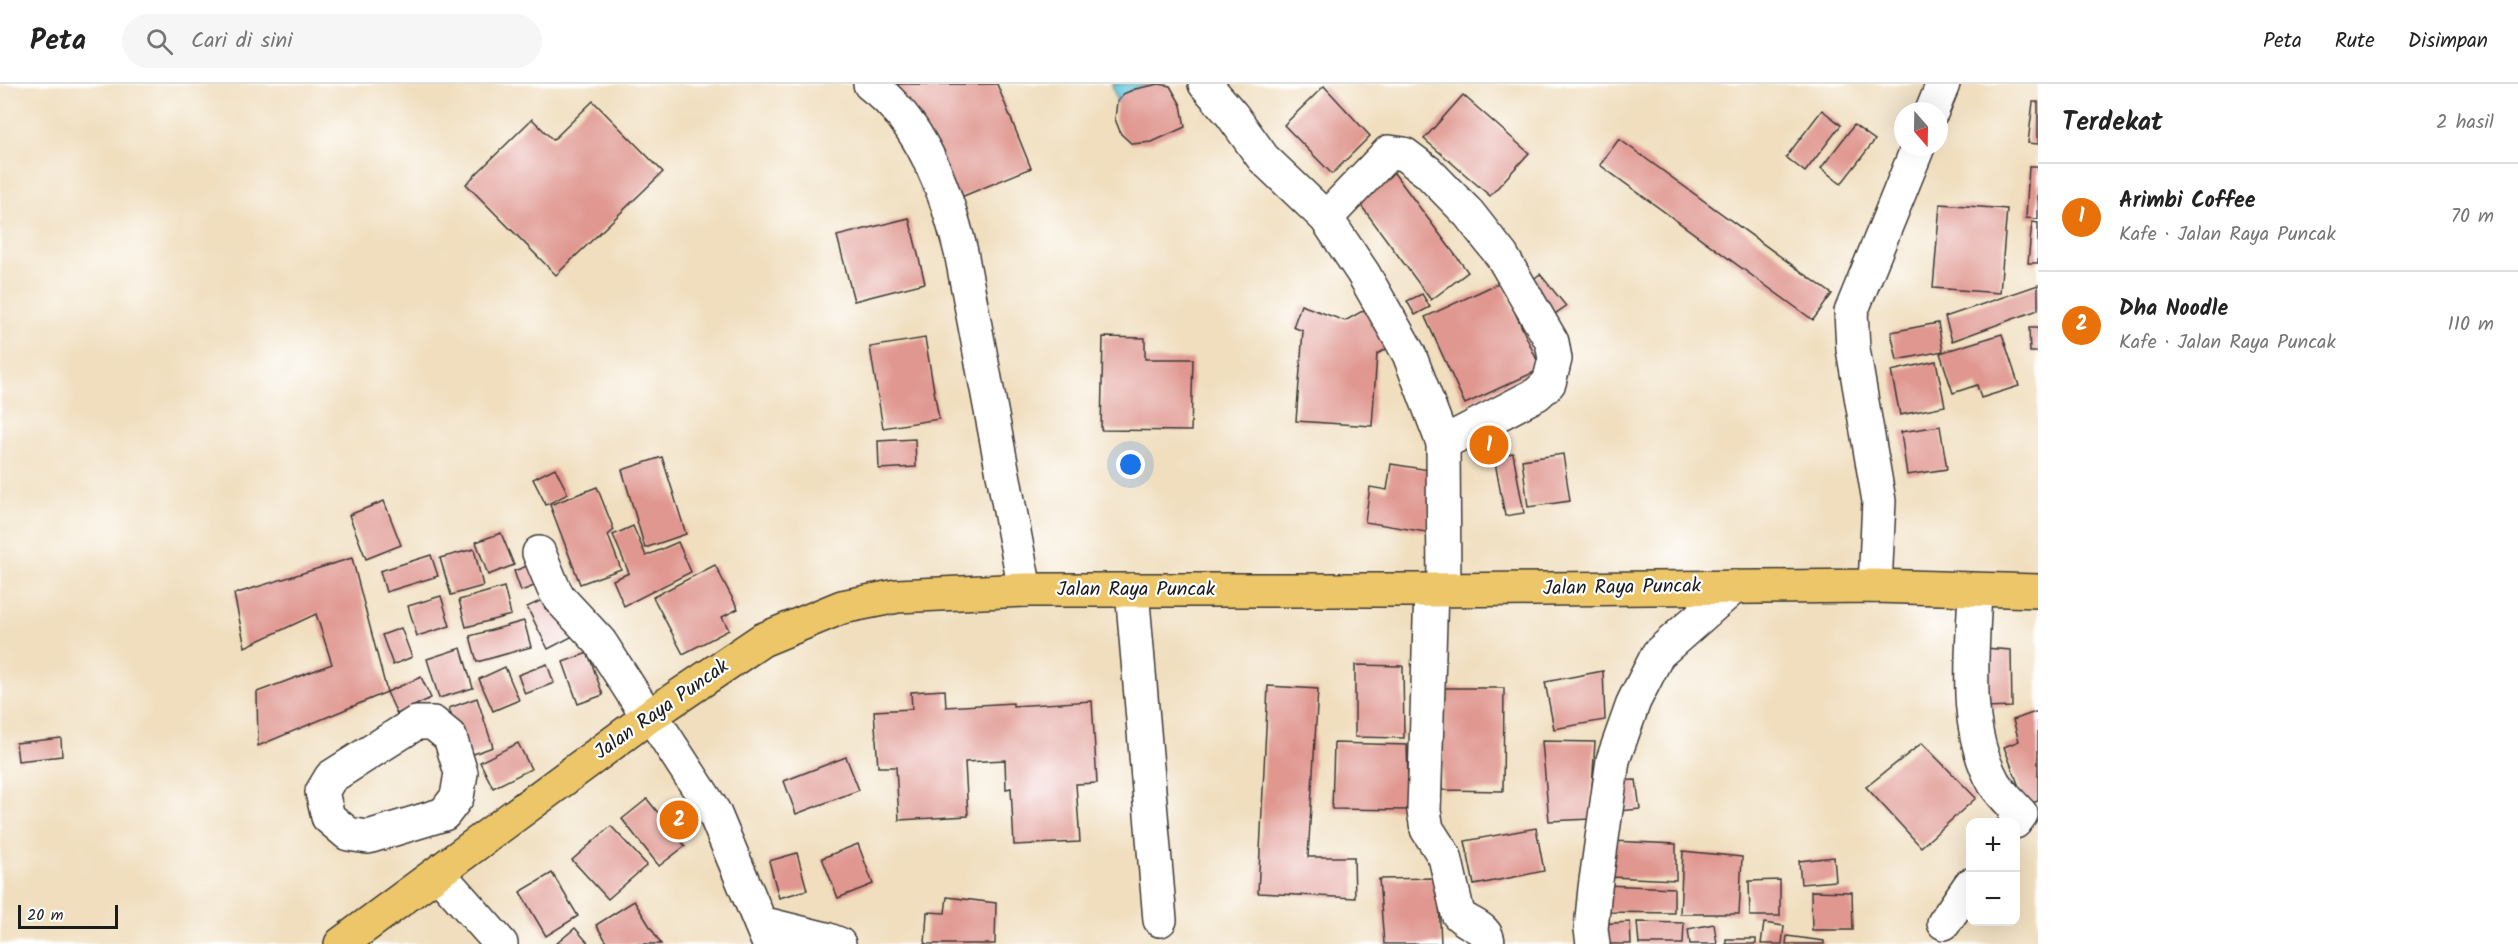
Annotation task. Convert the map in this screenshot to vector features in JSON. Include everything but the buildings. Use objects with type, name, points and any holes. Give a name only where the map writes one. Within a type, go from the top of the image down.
[{"type":"highway","name":"Jalan Raya Puncak","points":[[340,944],[650,716],[762,640],[842,607],[897,596],[1025,590],[1438,590],[1875,586],[2038,591]]},
{"type":"street","points":[[870,84],[885,96],[913,129],[951,213],[961,252],[1025,590]]},
{"type":"street","points":[[1204,84],[1232,115],[1263,158],[1326,218],[1363,273],[1409,354],[1443,444],[1438,590],[1424,811],[1427,829],[1445,857],[1458,914],[1484,930],[1488,937],[1488,944]]},
{"type":"street","points":[[1936,102],[1943,84]]},
{"type":"street","points":[[1326,218],[1389,152],[1404,154],[1428,172],[1469,214],[1502,256],[1552,342],[1555,359],[1549,383],[1537,394],[1443,444]]},
{"type":"street","points":[[1875,586],[1879,501],[1853,349],[1851,312],[1914,156]]},
{"type":"street","points":[[539,553],[559,598],[600,642],[714,812],[765,933],[826,939],[839,944]]},
{"type":"street","points":[[1593,944],[1591,929],[1595,888],[1613,760],[1634,701],[1658,654],[1734,587]]},
{"type":"street","points":[[1132,590],[1160,920]]},
{"type":"street","points":[[1975,590],[1973,725],[1979,752],[1995,786],[2021,814],[2018,818]]},
{"type":"street","points":[[444,814],[469,850]]},
{"type":"street","points":[[438,873],[501,944]]},
{"type":"street","points":[[1944,923],[1966,892]]},
{"type":"water","points":[[1112,84],[1156,84],[1135,89],[1125,94],[1117,102]]},
{"type":"place","name":"Arimbi Coffee","points":[[1489,445]]},
{"type":"place","name":"Dha Noodle","points":[[679,820]]}]
